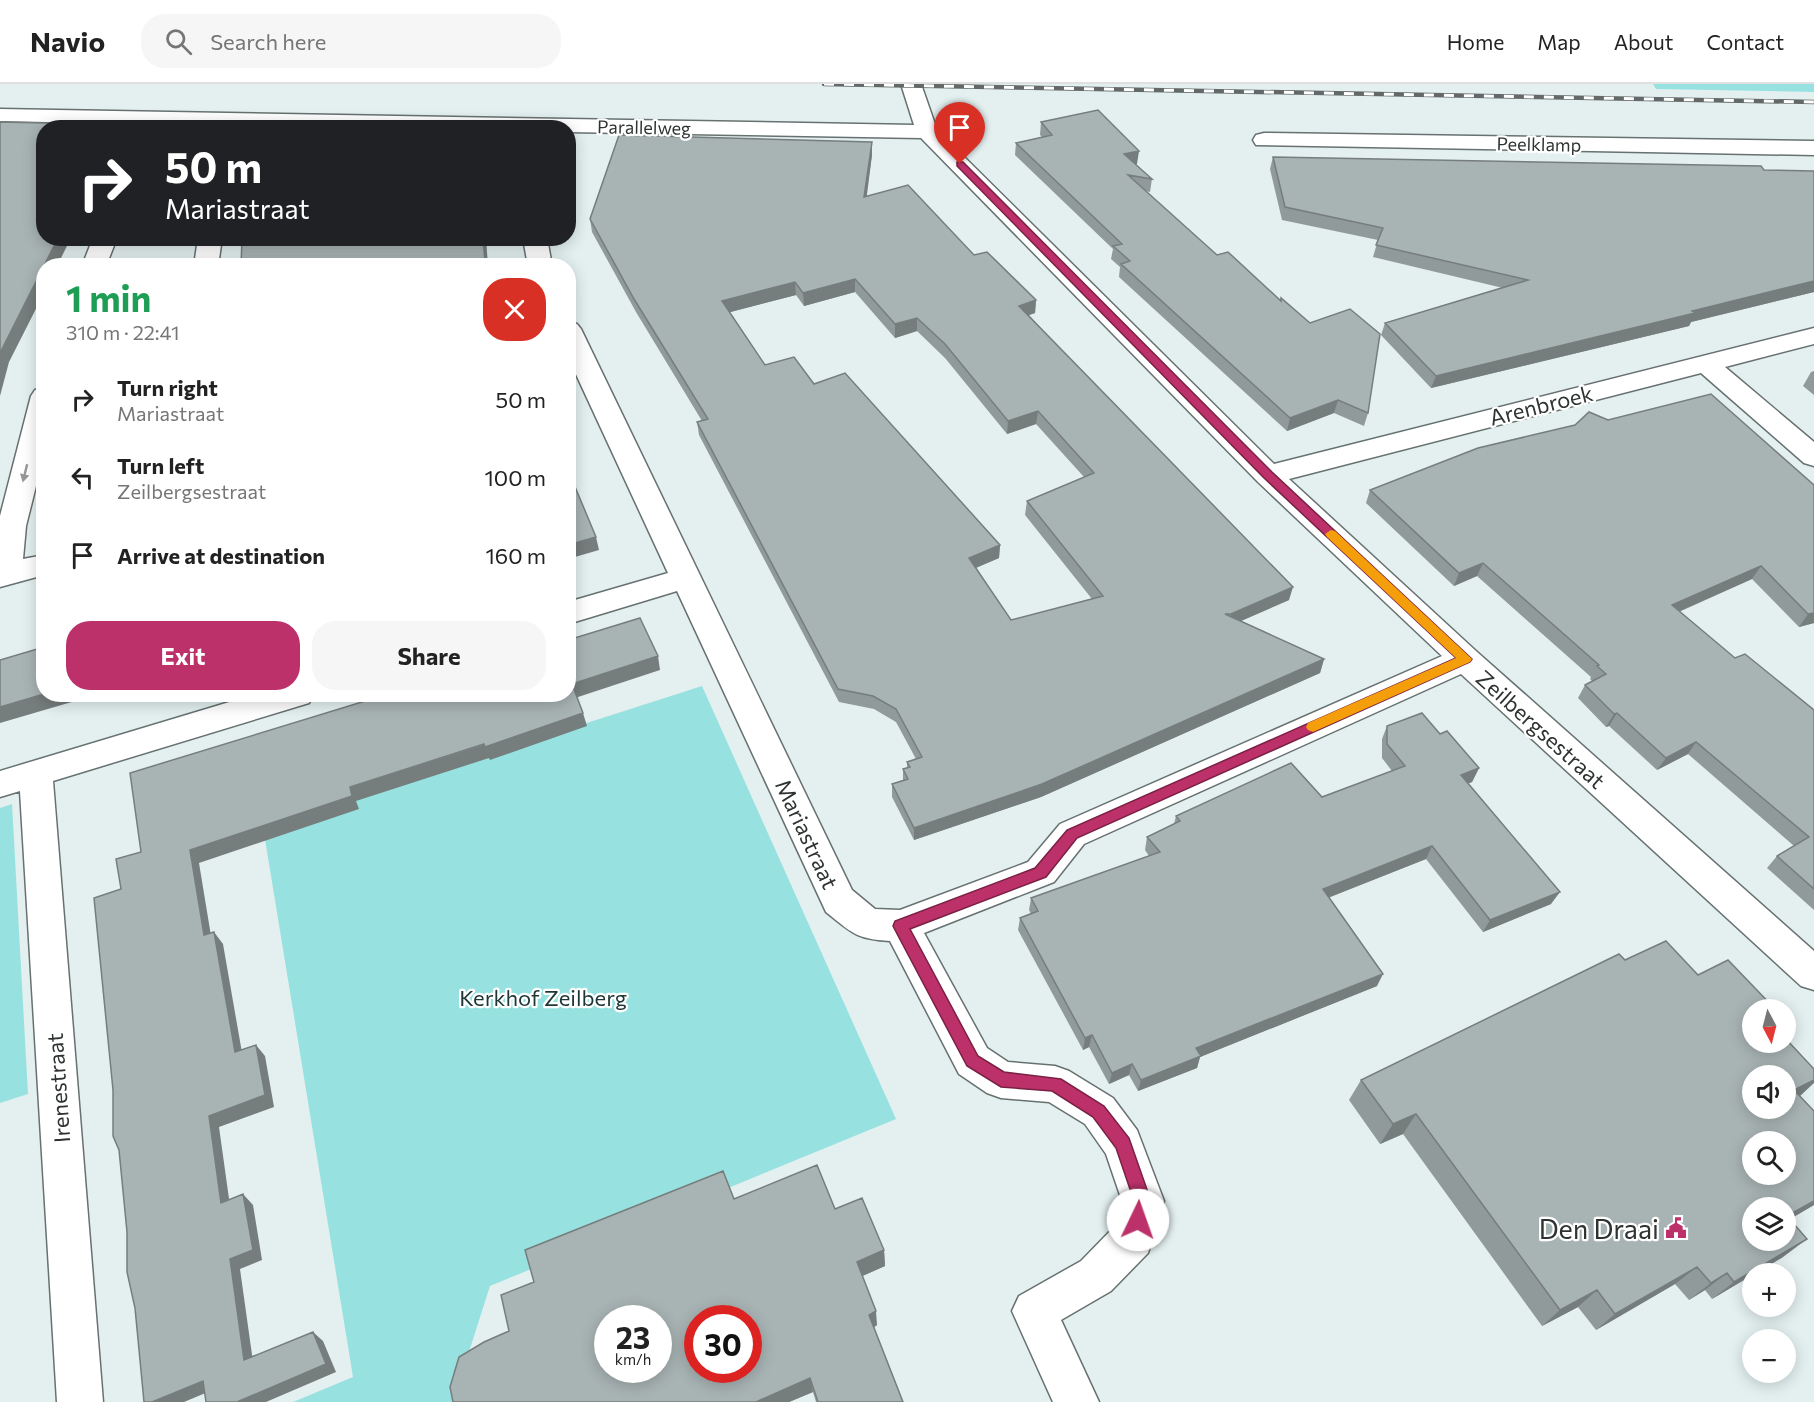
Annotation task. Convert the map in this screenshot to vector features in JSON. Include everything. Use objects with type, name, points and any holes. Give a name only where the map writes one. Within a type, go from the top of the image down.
[{"type":"street","name":"Zeilbergsestraat","points":[[911,84],[927,132],[1268,475],[1465,659],[1814,974]]},
{"type":"street","name":"Parallelweg","points":[[0,115],[256,120]]},
{"type":"street","name":"Parallelweg","points":[[576,126],[927,132]]},
{"type":"street","name":"Peelklamp","points":[[1264,140],[1814,148]]},
{"type":"street","name":"Arenbroek","points":[[1268,475],[1814,336]]},
{"type":"street","name":"Mariastraat","points":[[576,346],[839,901],[867,924],[901,926],[1041,872],[1072,834],[1465,659]]},
{"type":"street","points":[[1705,363],[1814,457]]},
{"type":"street","points":[[36,428],[12,526],[4,575],[36,567]]},
{"type":"street","points":[[576,611],[686,578]]},
{"type":"street","name":"Irenestraat","points":[[80,1402],[18,779],[272,702]]},
{"type":"street","points":[[901,926],[973,1061],[1001,1080],[1055,1084],[1099,1111],[1123,1144],[1143,1201],[1133,1238],[1096,1276],[1034,1311],[1076,1402]]},
{"type":"green space","points":[[1653,84],[1814,84],[1814,92],[1656,89]]},
{"type":"green space","name":"Kerkhof Zeilberg","points":[[702,686],[896,1119],[490,1286],[453,1402],[293,1402],[353,1377],[263,827]]},
{"type":"green space","points":[[12,804],[28,1094],[0,1103],[0,808]]},
{"type":"building","points":[[1098,110],[1139,151],[1124,154],[1152,179],[1128,175],[1217,255],[1228,252],[1281,301],[1281,298],[1310,323],[1350,309],[1380,334],[1368,413],[1338,400],[1290,418],[1121,264],[1130,261],[1113,246],[1122,244],[1016,143],[1052,135],[1041,122]]},
{"type":"building","points":[[0,122],[36,123],[36,246],[54,246],[48,258],[36,258],[36,282],[0,355]]},
{"type":"building","points":[[619,135],[872,142],[864,197],[908,185],[974,255],[987,252],[1036,300],[1019,306],[1293,587],[1231,614],[1225,614],[1324,659],[1042,784],[914,828],[892,784],[908,779],[903,769],[910,767],[907,762],[922,757],[896,709],[873,696],[838,689],[697,422],[708,419],[634,299],[590,219]],"holes":[[[855,279],[895,324],[917,318],[945,344],[1008,421],[1038,411],[1094,473],[1027,501],[1103,596],[1011,620],[969,558],[1000,545],[845,373],[814,384],[794,357],[765,365],[722,301],[795,282],[803,293]]]},
{"type":"building","points":[[1273,157],[1761,166],[1764,170],[1814,171],[1814,281],[1692,311],[1695,313],[1436,376],[1385,323],[1528,280],[1376,245],[1383,228],[1285,207]]},
{"type":"building","points":[[242,246],[484,246],[485,258],[241,258]]},
{"type":"building","points":[[1711,394],[1814,485],[1814,613],[1808,614],[1761,566],[1672,605],[1735,658],[1745,654],[1814,710],[1814,889],[1777,856],[1809,837],[1696,742],[1666,758],[1617,713],[1614,714],[1585,685],[1606,674],[1597,666],[1599,665],[1483,563],[1459,573],[1370,490],[1478,448],[1575,425],[1589,412],[1608,420]]},
{"type":"building","points":[[576,489],[596,537],[576,543]]},
{"type":"building","points":[[640,618],[658,656],[576,683],[576,638]]},
{"type":"building","points":[[36,649],[36,696],[0,707],[0,660]]},
{"type":"building","points":[[576,695],[583,713],[485,747],[484,744],[350,787],[352,796],[190,850],[204,935],[214,932],[235,1052],[256,1045],[265,1095],[209,1116],[221,1203],[243,1194],[253,1250],[230,1259],[244,1360],[313,1332],[326,1364],[237,1402],[206,1402],[203,1381],[152,1402],[144,1402],[135,1308],[127,1272],[127,1232],[119,1150],[113,1136],[113,1090],[94,898],[121,889],[116,859],[141,852],[130,773],[362,702],[576,702]]},
{"type":"building","points":[[1422,713],[1440,734],[1447,731],[1479,768],[1461,775],[1560,892],[1490,920],[1432,846],[1323,889],[1383,974],[1196,1048],[1201,1056],[1141,1080],[1132,1064],[1112,1073],[1092,1035],[1085,1038],[1020,918],[1038,911],[1031,898],[1160,852],[1147,837],[1180,821],[1176,816],[1291,763],[1322,797],[1405,766],[1387,744],[1387,726]]},
{"type":"building","points":[[1666,941],[1698,975],[1728,960],[1765,999],[1742,999],[1742,1053],[1796,1053],[1796,1050],[1814,1069],[1814,1080],[1796,1089],[1796,1065],[1742,1065],[1742,1119],[1796,1119],[1796,1092],[1814,1111],[1814,1201],[1796,1211],[1796,1197],[1742,1197],[1742,1251],[1787,1251],[1766,1263],[1742,1263],[1742,1277],[1734,1282],[1727,1273],[1711,1283],[1697,1267],[1615,1314],[1597,1290],[1560,1310],[1416,1114],[1393,1124],[1361,1080],[1619,954],[1625,960]]},
{"type":"building","points":[[817,1165],[835,1209],[862,1198],[884,1250],[857,1262],[876,1311],[869,1315],[903,1402],[818,1402],[810,1378],[756,1402],[453,1402],[450,1387],[459,1357],[509,1331],[501,1295],[534,1282],[525,1250],[723,1171],[734,1199]]},
{"type":"building","points":[[1796,1226],[1807,1239],[1796,1245]]},
{"type":"railway","points":[[824,84],[1814,102]]},
{"type":"slow traffic","points":[[1313,727],[1465,659],[1331,534]]},
{"type":"place","name":"Den Draai","points":[[1676,1228]]},
{"type":"route","points":[[960,164],[1268,475],[1465,659],[1072,834],[1041,872],[901,926],[973,1061],[1001,1080],[1055,1084],[1099,1111],[1123,1144],[1143,1201],[1138,1220]]}]
